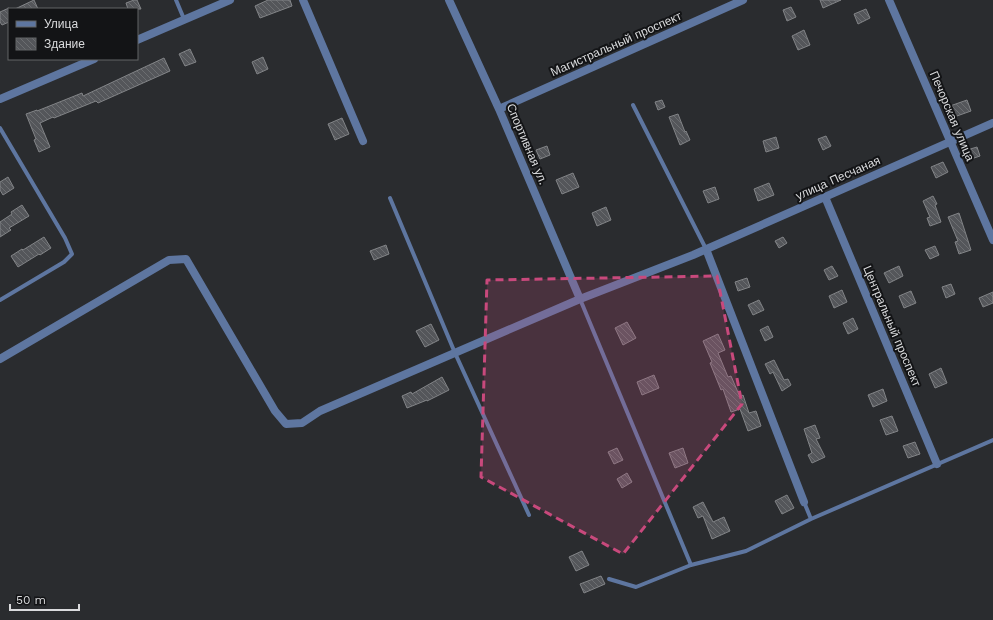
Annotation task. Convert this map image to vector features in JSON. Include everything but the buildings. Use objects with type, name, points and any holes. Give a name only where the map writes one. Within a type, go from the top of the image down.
[{"type":"street","points":[[138,40],[230,0]]},
{"type":"street","points":[[303,0],[363,141]]},
{"type":"street","name":"Спортивная ул.","points":[[449,0],[499,109],[580,300]]},
{"type":"street","name":"Магистральный проспект","points":[[499,109],[743,0]]},
{"type":"street","name":"Печорская улица","points":[[889,0],[993,240]]},
{"type":"street","points":[[0,99],[92,60]]},
{"type":"street","name":"улица Песчаная","points":[[0,359],[169,260],[186,259],[275,411],[286,424],[302,423],[320,411],[580,300],[693,255],[993,123]]},
{"type":"street","name":"Центральный проспект","points":[[825,197],[937,464]]},
{"type":"street","points":[[706,249],[804,502]]},
{"type":"lane","points":[[176,0],[184,20]]},
{"type":"lane","points":[[633,105],[706,249]]},
{"type":"lane","points":[[0,128],[65,238],[72,254],[64,262],[2,299],[0,292]]},
{"type":"lane","points":[[390,198],[455,353],[529,515]]},
{"type":"lane","points":[[580,300],[691,565]]},
{"type":"lane","points":[[609,579],[636,587],[691,565],[746,550],[811,519],[993,440]]},
{"type":"lane","points":[[804,502],[811,519]]},
{"type":"highlighted area","points":[[717,276],[742,404],[623,554],[481,477],[487,280]]}]
